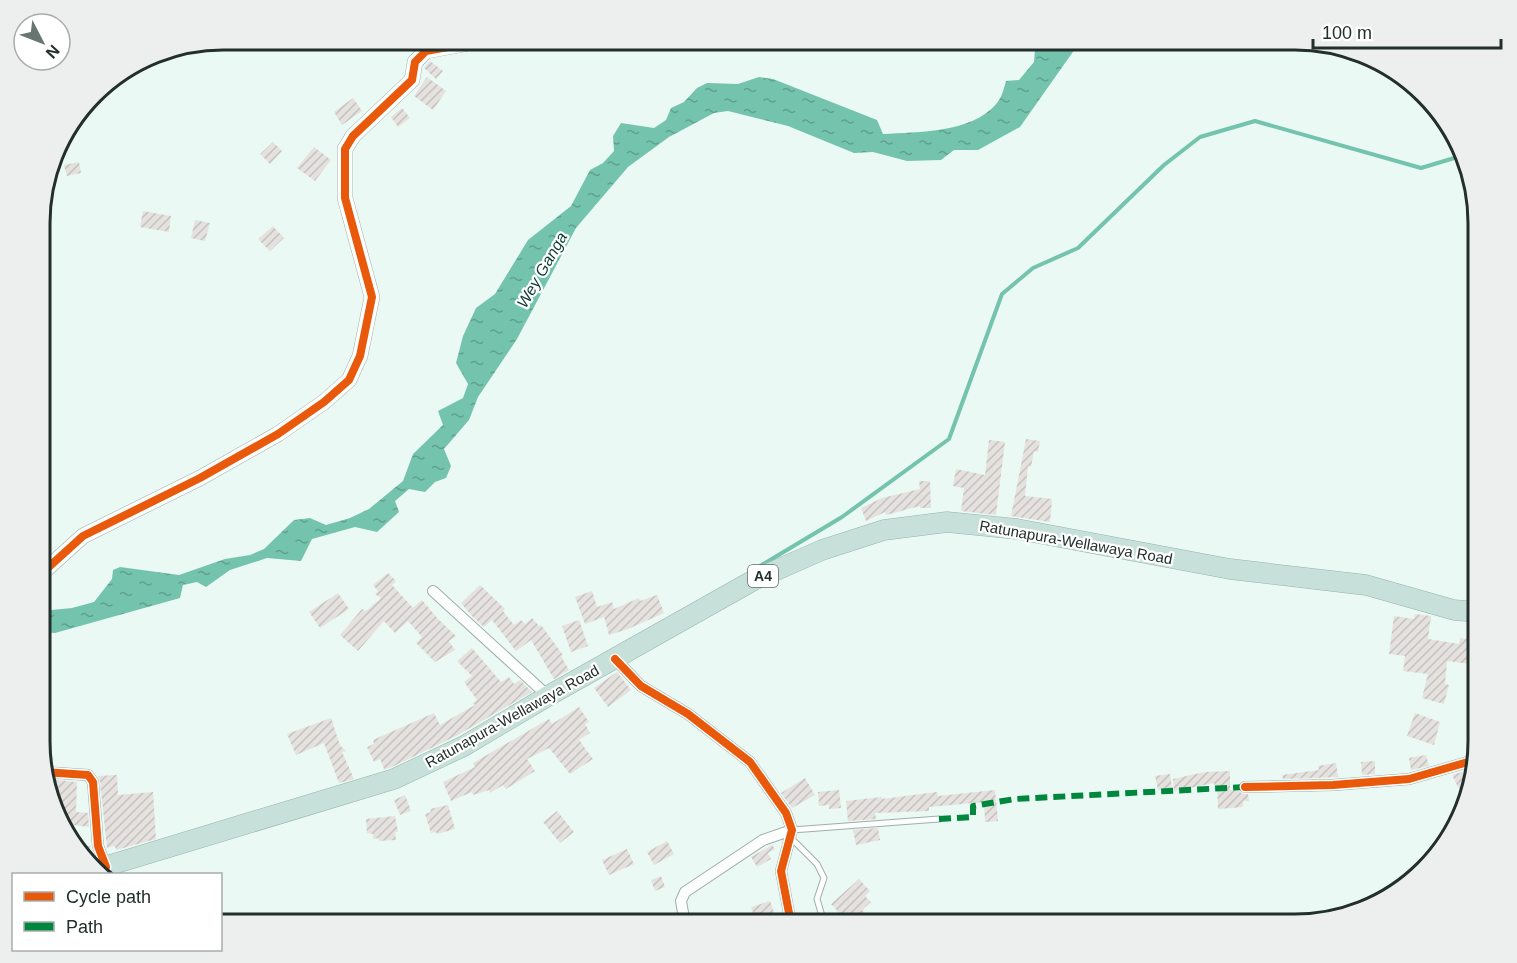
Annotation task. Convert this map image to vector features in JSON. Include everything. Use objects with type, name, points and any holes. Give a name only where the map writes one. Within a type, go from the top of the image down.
[{"type":"highway","name":"Ratunapura-Wellawaya Road","points":[[104,867],[394,779],[464,746],[754,579],[822,550],[884,530],[947,522],[1017,529],[1230,569],[1366,585],[1454,610],[1467,611]]},
{"type":"street","points":[[49,566],[83,536],[200,478],[278,434],[324,402],[349,380],[360,356],[372,297],[345,198],[345,149],[353,136],[412,80],[415,62],[426,51],[437,49]]},
{"type":"street","points":[[433,591],[548,696]]},
{"type":"street","points":[[615,659],[641,686],[688,714],[750,762],[786,813],[791,833],[781,871],[789,913]]},
{"type":"street","points":[[1245,787],[1333,785],[1409,779],[1466,763]]},
{"type":"street","points":[[53,773],[88,775],[93,782],[100,863]]},
{"type":"street","points":[[683,914],[681,901],[685,892],[763,840],[791,833]]},
{"type":"lane","points":[[791,833],[939,819]]},
{"type":"lane","points":[[791,833],[816,864],[824,878],[817,899],[821,913]]},
{"type":"water","name":"Wey Ganga","points":[[1035,49],[1075,49],[1020,127],[978,150],[954,150],[941,160],[907,161],[873,152],[854,153],[788,126],[728,111],[714,113],[669,137],[628,167],[576,228],[517,339],[478,397],[469,420],[444,449],[451,466],[446,478],[435,482],[425,492],[409,489],[395,501],[399,512],[377,532],[355,527],[312,539],[301,561],[267,558],[230,570],[206,587],[197,582],[183,585],[180,598],[55,633],[49,633],[49,610],[72,608],[94,602],[112,579],[113,570],[120,567],[179,575],[225,559],[250,555],[264,549],[294,520],[310,518],[326,525],[350,518],[369,509],[403,481],[413,454],[443,425],[438,411],[463,398],[468,384],[456,363],[463,336],[476,308],[495,294],[528,240],[571,206],[590,170],[603,163],[614,151],[613,136],[621,123],[654,128],[666,120],[671,108],[684,102],[697,88],[707,83],[738,84],[759,77],[773,79],[877,120],[883,134],[944,129],[974,120],[987,113],[999,101],[1006,81],[1019,80],[1034,62]]},
{"type":"building","points":[[430,61],[443,71],[436,79],[424,68]]},
{"type":"building","points":[[427,77],[446,91],[433,110],[414,96]]},
{"type":"building","points":[[353,98],[362,111],[342,125],[334,112]]},
{"type":"building","points":[[402,108],[410,118],[398,127],[391,117]]},
{"type":"building","points":[[273,142],[282,151],[270,164],[260,154]]},
{"type":"building","points":[[314,147],[331,160],[315,181],[297,168]]},
{"type":"building","points":[[79,162],[81,173],[67,176],[64,165]]},
{"type":"building","points":[[143,211],[171,216],[169,232],[140,227]]},
{"type":"building","points":[[195,220],[210,223],[205,241],[191,238]]},
{"type":"building","points":[[273,226],[284,238],[270,251],[258,239]]},
{"type":"building","points":[[1026,439],[1040,441],[1038,452],[1034,451],[1031,467],[1028,466],[1025,496],[1052,499],[1050,522],[1011,516]]},
{"type":"building","points":[[989,440],[1005,442],[996,515],[961,511],[964,488],[953,486],[956,469],[985,475]]},
{"type":"building","points":[[919,481],[930,481],[931,508],[920,508],[920,506],[886,515],[885,512],[866,521],[861,508],[882,498],[920,489]]},
{"type":"building","points":[[388,573],[396,581],[392,585],[413,608],[422,600],[456,636],[449,641],[455,650],[435,662],[416,643],[422,637],[408,621],[395,633],[384,621],[358,651],[340,635],[362,609],[366,611],[381,598],[375,594],[378,591],[373,585]]},
{"type":"building","points":[[480,585],[505,609],[503,611],[514,625],[521,620],[525,624],[532,618],[539,626],[541,625],[563,655],[561,656],[569,670],[554,679],[531,640],[516,651],[492,620],[484,627],[472,616],[461,603]]},
{"type":"building","points":[[592,591],[597,607],[612,602],[614,609],[639,598],[640,601],[657,595],[664,613],[609,635],[604,617],[585,624],[575,597]]},
{"type":"building","points":[[338,593],[349,609],[320,628],[309,612]]},
{"type":"building","points":[[1415,614],[1431,616],[1428,639],[1459,644],[1460,638],[1467,639],[1467,664],[1447,661],[1445,684],[1449,685],[1444,704],[1422,698],[1428,674],[1403,671],[1405,656],[1389,654],[1394,616],[1414,619]]},
{"type":"building","points":[[579,620],[588,646],[571,652],[562,626]]},
{"type":"building","points":[[472,648],[501,682],[509,677],[514,684],[520,680],[532,692],[458,735],[390,768],[384,769],[380,759],[374,762],[367,747],[374,744],[373,740],[434,713],[440,725],[475,705],[473,703],[477,700],[464,682],[472,676],[457,661]]},
{"type":"building","points":[[617,672],[631,690],[608,707],[594,688]]},
{"type":"building","points":[[579,707],[589,722],[585,724],[590,733],[579,740],[593,759],[570,774],[549,748],[527,759],[535,771],[506,789],[503,785],[490,793],[489,790],[473,795],[472,792],[451,801],[443,782],[475,767],[473,763],[549,719],[552,724]]},
{"type":"building","points":[[1415,713],[1440,722],[1434,745],[1407,736]]},
{"type":"building","points":[[331,718],[340,745],[346,751],[342,752],[354,779],[339,783],[324,743],[296,755],[287,734]]},
{"type":"building","points":[[1426,755],[1429,766],[1411,770],[1409,758]]},
{"type":"building","points":[[1375,761],[1375,774],[1362,775],[1361,762]]},
{"type":"building","points":[[1336,763],[1338,777],[1283,779],[1282,775],[1319,770],[1318,766]]},
{"type":"building","points":[[1230,771],[1230,790],[1248,794],[1249,801],[1243,801],[1243,807],[1218,809],[1217,785],[1214,783],[1174,791],[1173,779],[1205,772]]},
{"type":"building","points":[[1464,771],[1460,789],[1459,789],[1452,775]]},
{"type":"building","points":[[1170,774],[1172,788],[1158,790],[1155,776]]},
{"type":"building","points":[[117,775],[118,795],[153,792],[156,839],[116,850],[115,846],[107,848],[98,776]]},
{"type":"building","points":[[805,778],[815,795],[792,808],[781,793]]},
{"type":"building","points":[[56,780],[77,782],[76,812],[88,813],[89,827],[73,825],[73,827],[67,817]]},
{"type":"building","points":[[839,790],[841,808],[829,809],[829,805],[819,806],[818,792]]},
{"type":"building","points":[[995,790],[998,821],[985,822],[984,802],[929,807],[929,811],[875,813],[876,819],[848,821],[846,801],[937,792],[938,796]]},
{"type":"building","points":[[405,795],[411,811],[400,815],[394,800]]},
{"type":"building","points":[[448,805],[455,829],[437,834],[436,832],[431,833],[425,814],[431,812],[430,809]]},
{"type":"building","points":[[557,811],[574,832],[560,843],[543,822]]},
{"type":"building","points":[[395,816],[398,832],[395,832],[396,840],[379,841],[378,838],[373,839],[373,834],[367,833],[366,819]]},
{"type":"building","points":[[878,828],[880,840],[856,845],[853,830]]},
{"type":"building","points":[[667,841],[674,854],[654,865],[647,852]]},
{"type":"building","points":[[772,845],[775,849],[768,853],[771,859],[757,867],[751,857]]},
{"type":"building","points":[[627,849],[634,864],[609,875],[602,860]]},
{"type":"building","points":[[661,876],[665,887],[655,891],[651,880]]},
{"type":"building","points":[[859,879],[870,891],[865,896],[871,902],[862,910],[865,913],[839,913],[831,904]]},
{"type":"building","points":[[770,901],[774,913],[753,914],[751,907]]},
{"type":"waterway","points":[[750,572],[842,517],[949,439],[1002,294],[1033,268],[1078,248],[1164,165],[1200,137],[1255,121],[1421,168],[1455,158]]},
{"type":"marked path","points":[[939,819],[973,817],[973,806],[1015,799],[1245,787]]},
{"type":"cycle path","points":[[49,567],[83,536],[200,478],[278,434],[324,402],[349,380],[360,356],[372,297],[345,198],[345,149],[353,136],[412,80],[415,62],[426,51],[437,49]]},
{"type":"cycle path","points":[[615,659],[641,686],[688,714],[750,762],[786,813],[792,830],[781,871],[789,913]]},
{"type":"cycle path","points":[[1245,787],[1333,785],[1409,779],[1466,763]]},
{"type":"cycle path","points":[[53,773],[88,775],[93,782],[98,846],[106,867]]}]
